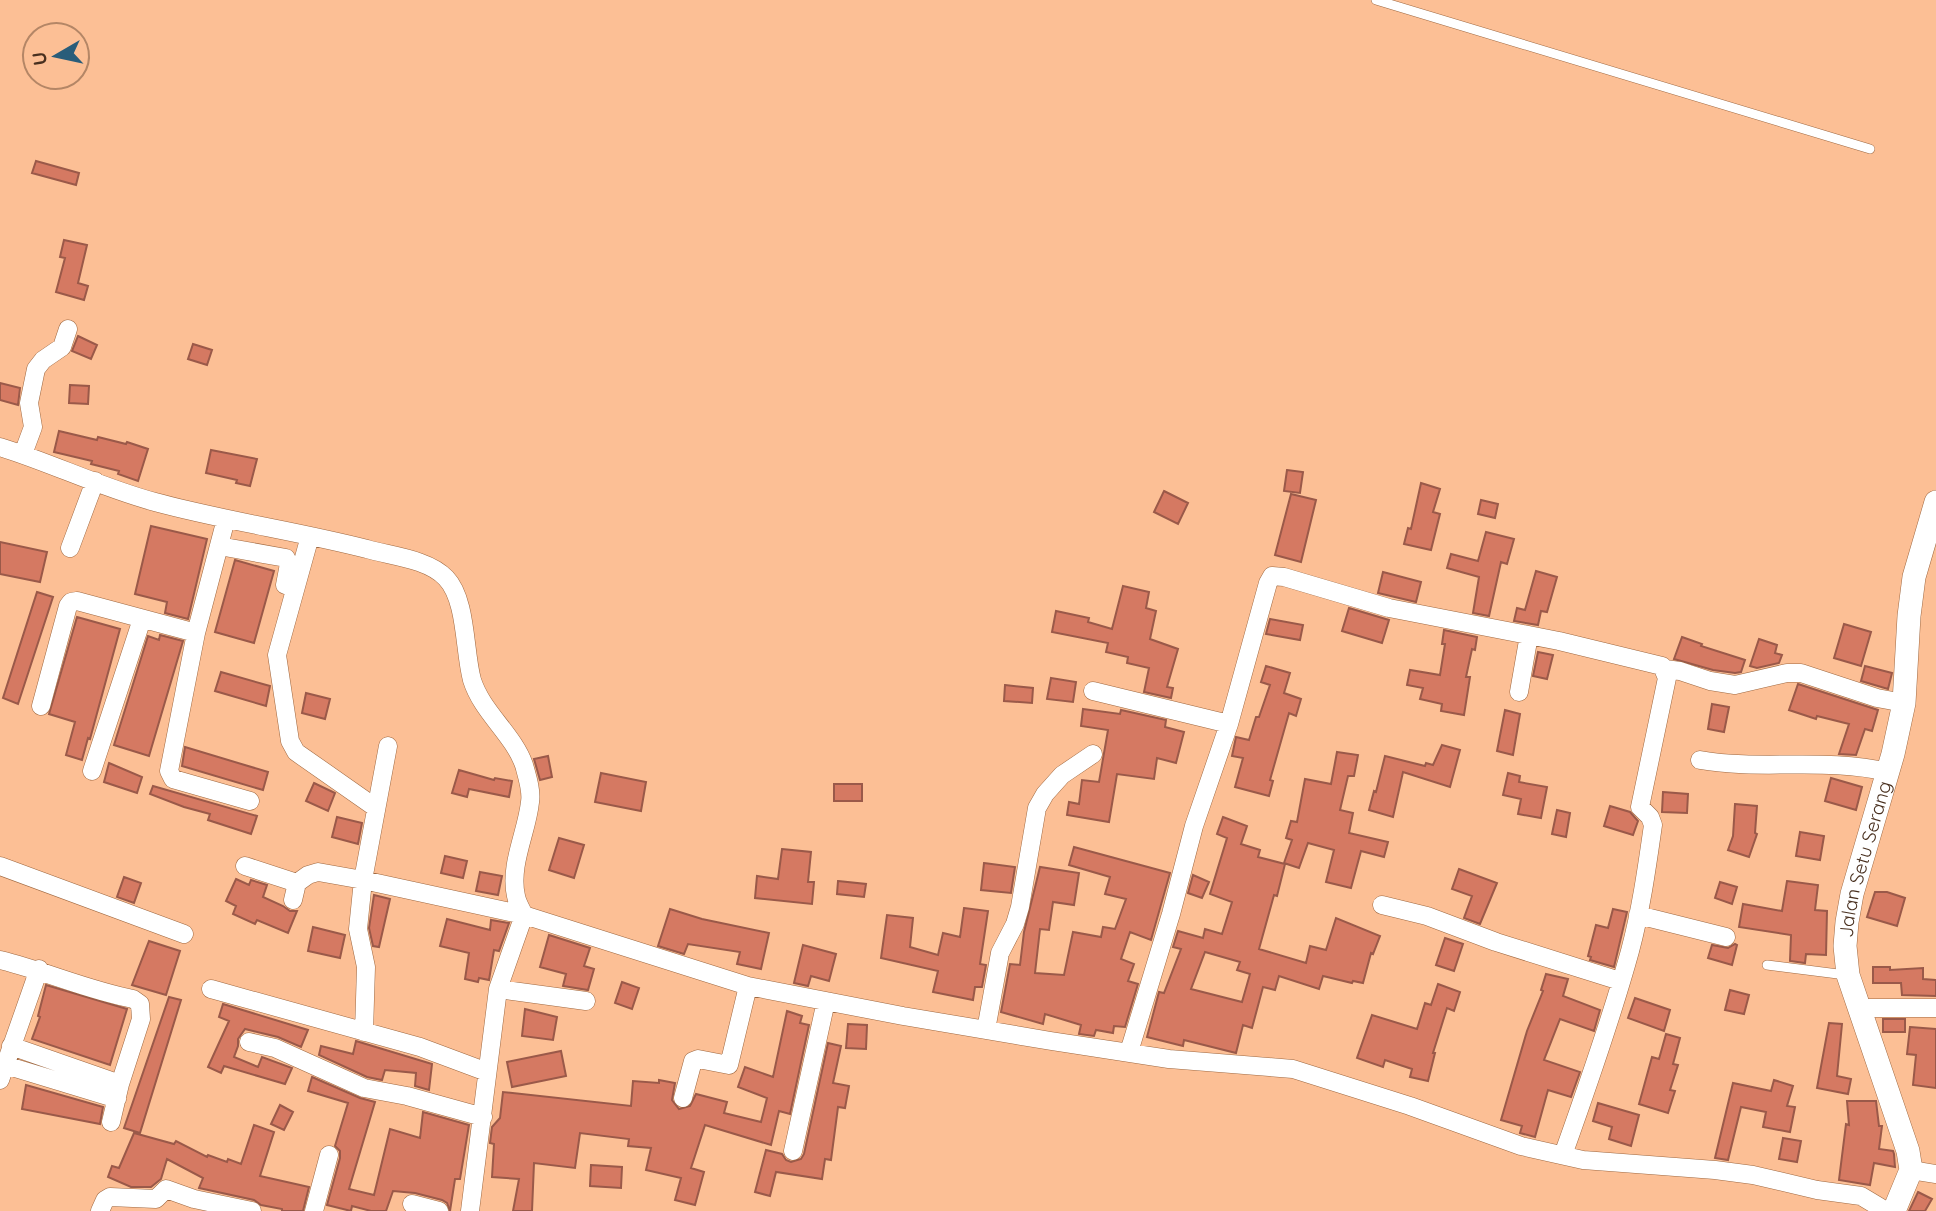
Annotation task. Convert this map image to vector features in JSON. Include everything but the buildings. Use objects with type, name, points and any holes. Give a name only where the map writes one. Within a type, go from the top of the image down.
[{"type":"street","points":[[23,454],[33,427],[29,403],[36,369],[43,360],[62,347],[68,329]]},
{"type":"street","points":[[0,447],[153,502],[411,561],[433,569],[447,579],[461,613],[473,682],[480,697],[519,753],[531,799],[515,879],[515,895],[524,915],[498,989],[470,1211]]},
{"type":"street","points":[[70,548],[95,481]]},
{"type":"street","name":"Jalan Setu Serang","points":[[1911,1170],[1904,1133],[1848,975],[1845,946],[1852,894],[1888,772],[1904,703],[1912,590],[1936,502]]},
{"type":"street","points":[[226,519],[196,633],[169,771],[170,776],[250,801]]},
{"type":"street","points":[[310,536],[277,655],[290,741],[296,752],[376,808]]},
{"type":"street","points":[[219,546],[286,558],[289,565],[283,600],[290,605]]},
{"type":"street","points":[[1129,1052],[1171,914],[1194,826],[1229,724],[1272,576],[1284,577],[1389,608],[1655,663],[1665,669],[1710,681],[1735,685],[1787,673],[1801,673],[1877,698],[1904,703]]},
{"type":"street","points":[[41,706],[71,602],[77,601],[196,633]]},
{"type":"street","points":[[92,771],[142,619]]},
{"type":"street","points":[[1519,692],[1529,635]]},
{"type":"street","points":[[1563,1155],[1598,1056],[1638,915],[1653,825],[1652,819],[1640,807],[1666,684],[1665,669]]},
{"type":"street","points":[[1093,691],[1229,724]]},
{"type":"street","points":[[364,1032],[366,967],[358,929],[363,880],[388,746]]},
{"type":"street","points":[[986,1030],[1000,953],[1016,924],[1020,907],[1037,808],[1062,775],[1093,754]]},
{"type":"street","points":[[1700,760],[1724,764],[1841,764],[1888,772]]},
{"type":"street","points":[[0,866],[184,934]]},
{"type":"street","points":[[245,866],[295,891],[308,875],[318,872],[524,915],[748,986],[986,1030],[1168,1059],[1293,1069],[1521,1146],[1584,1160],[1752,1175],[1861,1196],[1886,1211]]},
{"type":"street","points":[[1382,905],[1427,916],[1496,942],[1620,981]]},
{"type":"street","points":[[1638,915],[1726,937]]},
{"type":"street","points":[[0,960],[39,970],[84,987],[133,999],[140,1004],[141,1019],[111,1122]]},
{"type":"street","points":[[39,970],[3,1073],[118,1092]]},
{"type":"street","points":[[683,1098],[693,1061],[698,1059],[729,1065],[748,986]]},
{"type":"street","points":[[211,989],[421,1047],[487,1072]]},
{"type":"street","points":[[498,989],[586,1001]]},
{"type":"street","points":[[793,1151],[826,1001]]},
{"type":"street","points":[[1861,1008],[1936,1008]]},
{"type":"street","points":[[249,1042],[275,1048],[363,1088],[394,1093],[483,1117]]},
{"type":"street","points":[[11,1046],[118,1092]]},
{"type":"street","points":[[314,1211],[329,1155]]},
{"type":"street","points":[[1894,1211],[1911,1170],[1936,1174]]},
{"type":"street","points":[[100,1211],[105,1200],[110,1197],[156,1199],[166,1189],[194,1199],[252,1211]]},
{"type":"street","points":[[412,1204],[439,1211]]},
{"type":"lane","points":[[1376,0],[1870,149]]},
{"type":"lane","points":[[1767,965],[1848,975]]}]
